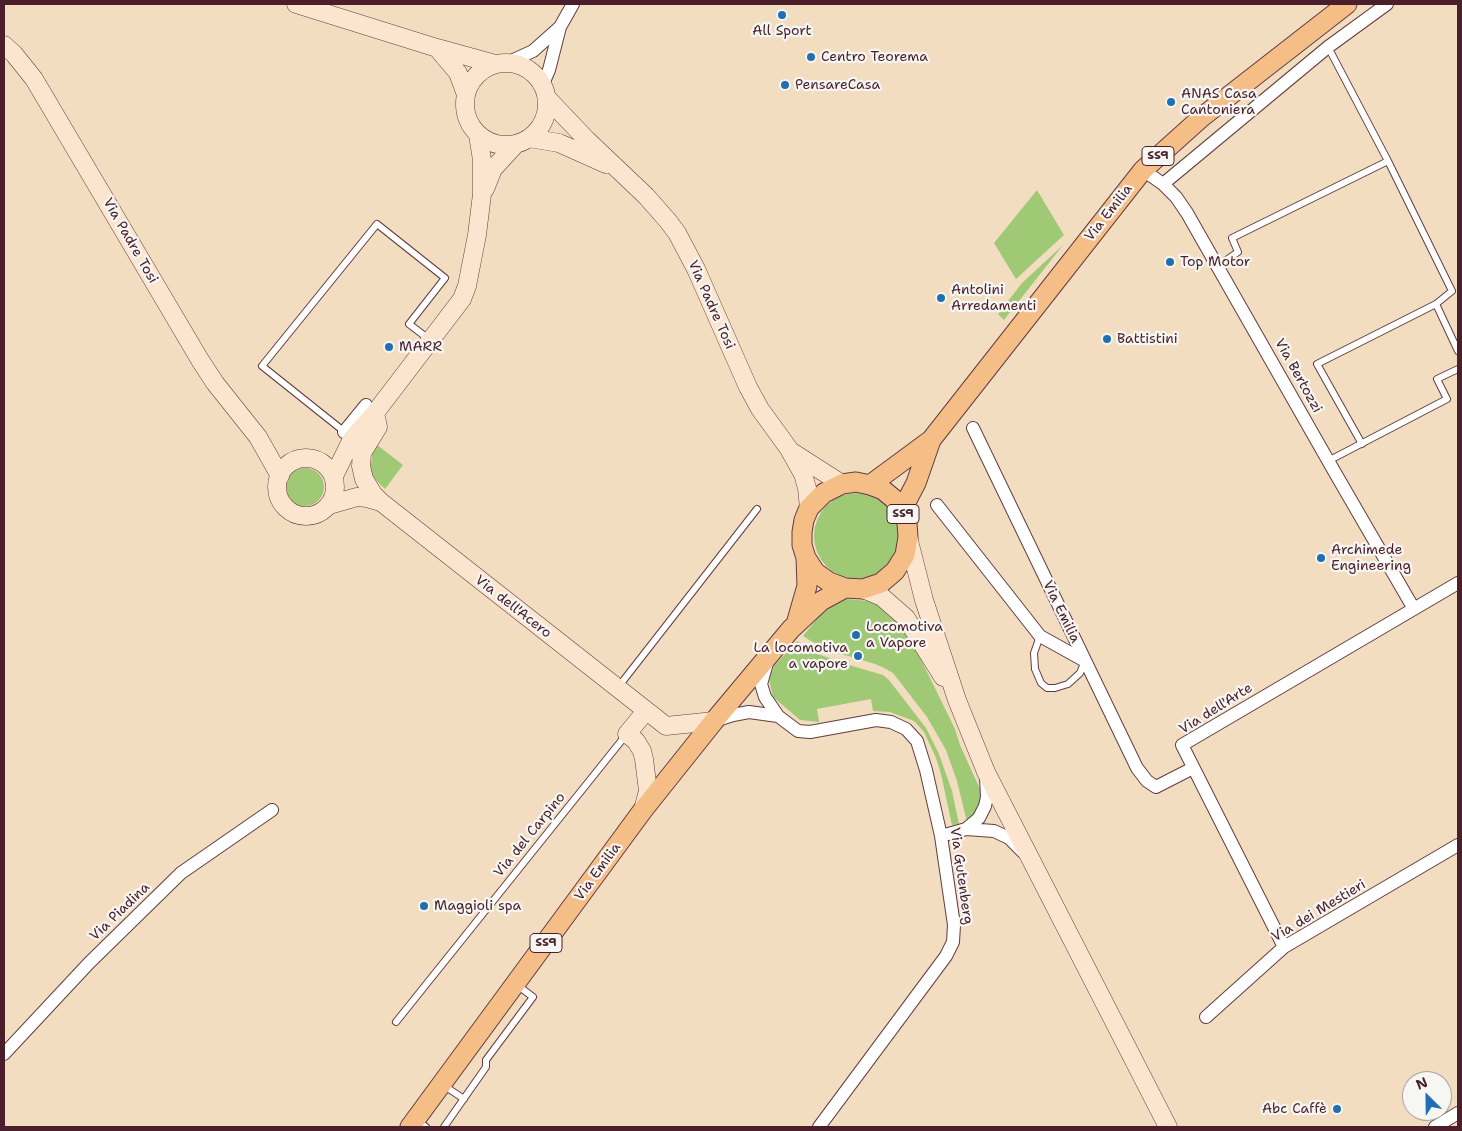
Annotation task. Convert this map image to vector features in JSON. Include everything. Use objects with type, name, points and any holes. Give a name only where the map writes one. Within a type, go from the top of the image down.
[{"type":"main road","name":"Via Padre Tosi","points":[[296,4],[437,48],[522,66],[534,73],[545,91],[619,171],[646,196],[677,234],[696,269],[748,387],[760,409],[789,449],[803,474],[807,488],[809,508]]},
{"type":"main road","name":"Via Emilia","points":[[870,485],[931,440],[1143,170],[1202,117],[1347,4]]},
{"type":"main road","name":"Via Padre Tosi","points":[[4,45],[14,54],[34,79],[200,360],[258,437],[280,476],[278,483],[279,498],[283,504],[288,510],[302,516],[310,516],[330,505]]},
{"type":"main road","points":[[437,48],[458,73],[466,92]]},
{"type":"main road","points":[[280,476],[288,464],[309,459],[348,435],[430,341],[462,299],[467,286],[477,235],[482,194],[482,160],[478,135],[470,126],[466,115],[464,104],[466,92],[472,79],[482,70],[502,63]]},
{"type":"main road","points":[[482,194],[493,169],[522,141],[538,131],[544,121],[547,110],[545,91]]},
{"type":"main road","name":"Via Padre Tosi","points":[[478,135],[489,142],[502,145],[522,141],[559,143],[619,171]]},
{"type":"main road","name":"Via dell'Acero","points":[[370,409],[378,428],[362,453],[361,466],[364,479],[377,498]]},
{"type":"main road","points":[[330,505],[336,489],[334,478],[348,435]]},
{"type":"main road","name":"Via Padre Tosi","points":[[258,437],[284,453],[324,464],[334,478]]},
{"type":"main road","name":"Via Emilia","points":[[902,510],[916,482],[931,440]]},
{"type":"main road","name":"Via Padre Tosi","points":[[789,449],[842,484]]},
{"type":"main road","name":"Via dell'Acero","points":[[334,478],[377,498],[616,689],[666,726],[714,722]]},
{"type":"main road","name":"Via Emilia","points":[[417,1125],[442,1084],[643,810],[796,624],[821,601],[854,588],[881,583],[895,571],[905,555],[908,537],[907,523],[902,510],[894,499],[883,490],[856,482],[842,484]]},
{"type":"main road","points":[[809,508],[824,493],[842,484]]},
{"type":"main road","name":"Via dell'Acero","points":[[330,505],[357,497],[377,498]]},
{"type":"main road","name":"Via Emilia","points":[[796,624],[807,586],[806,558],[802,545],[802,532],[809,508]]},
{"type":"main road","points":[[908,537],[924,600],[957,700],[986,772],[1168,1127]]},
{"type":"main road","points":[[806,558],[815,572],[829,582],[882,597],[906,618],[957,700]]},
{"type":"main road","points":[[643,810],[648,791],[644,759],[636,741],[627,734],[646,711]]},
{"type":"street","points":[[545,91],[560,27],[572,4]]},
{"type":"street","points":[[1164,184],[1328,47],[1387,4]]},
{"type":"street","points":[[502,63],[533,51],[560,27]]},
{"type":"street","points":[[1314,30],[1328,47]]},
{"type":"street","name":"Via Bertozzi","points":[[1143,170],[1164,184],[1187,213],[1414,608]]},
{"type":"street","name":"Via Emilia","points":[[972,428],[1136,768],[1156,787],[1193,768]]},
{"type":"street","name":"Via Emilia","points":[[938,505],[1040,636],[1085,661]]},
{"type":"street","name":"Via dell'Arte","points":[[1284,947],[1182,745],[1458,583]]},
{"type":"street","name":"Via Gutenberg","points":[[769,657],[761,684],[765,697],[778,716],[798,731],[810,732],[876,720],[891,722],[906,730],[917,741],[926,770],[941,836],[954,925],[953,942],[946,956],[922,991],[819,1127]]},
{"type":"street","name":"Via Gutenberg","points":[[714,722],[733,715],[749,712],[778,716]]},
{"type":"street","points":[[966,829],[980,818],[985,806],[987,797],[986,772]]},
{"type":"street","name":"Via Piadina","points":[[4,1054],[89,963],[181,873],[272,810]]},
{"type":"street","points":[[941,836],[966,829],[994,831],[1009,838],[1027,855]]},
{"type":"street","name":"Via dei Mestieri","points":[[1206,1017],[1284,947],[1458,845]]},
{"type":"street","points":[[1435,1127],[1458,1113]]},
{"type":"lane","points":[[1328,47],[1388,161],[1452,291],[1436,304],[1317,364],[1362,444]]},
{"type":"lane","points":[[1218,266],[1238,252],[1232,238],[1388,161]]},
{"type":"lane","points":[[348,435],[262,366],[377,224],[445,278],[409,324],[430,341]]},
{"type":"lane","points":[[1436,304],[1458,351]]},
{"type":"lane","points":[[1328,461],[1446,399],[1437,379],[1458,369]]},
{"type":"lane","points":[[616,689],[758,509]]},
{"type":"lane","points":[[1040,636],[1034,653],[1034,669],[1041,683],[1048,688],[1068,684],[1080,673],[1085,661]]},
{"type":"lane","name":"Via del Carpino","points":[[396,1022],[627,734]]},
{"type":"lane","points":[[444,1127],[486,1067],[486,1060],[533,997],[515,984]]},
{"type":"lane","points":[[442,1084],[464,1099]]},
{"type":"green space","points":[[1037,190],[1064,235],[1016,279],[994,243]]},
{"type":"green space","points":[[1063,245],[1004,320],[998,314],[1022,283]]},
{"type":"green space","points":[[376,444],[403,465],[385,489],[374,478],[370,470]]},
{"type":"green space","points":[[305,468],[319,473],[324,487],[319,501],[305,506],[291,501],[286,487],[291,473]]},
{"type":"green space","points":[[857,493],[874,496],[888,505],[897,519],[900,536],[897,553],[888,567],[874,576],[857,579],[840,576],[826,567],[817,553],[814,536],[817,519],[826,505],[840,496]]},
{"type":"green space","points":[[847,599],[869,601],[883,605],[905,627],[955,729],[960,745],[984,798],[983,806],[967,822],[957,781],[946,750],[927,717],[893,673],[875,664],[835,652],[803,636],[828,605]]},
{"type":"green space","points":[[797,641],[818,654],[883,675],[889,680],[926,728],[939,754],[952,791],[959,824],[952,825],[936,758],[924,732],[914,721],[890,712],[873,711],[871,699],[817,709],[819,722],[800,720],[773,697],[769,679],[774,666]]},
{"type":"place","name":"All Sport","points":[[782,15]]},
{"type":"place","name":"Centro Teorema","points":[[811,57]]},
{"type":"place","name":"PensareCasa","points":[[785,85]]},
{"type":"place","name":"ANAS Casa Cantoniera","points":[[1171,102]]},
{"type":"place","name":"Top Motor","points":[[1170,262]]},
{"type":"place","name":"Antolini Arredamenti","points":[[941,298]]},
{"type":"place","name":"Battistini","points":[[1107,339]]},
{"type":"place","name":"MARR","points":[[389,347]]},
{"type":"place","name":"Archimede Engineering","points":[[1321,558]]},
{"type":"place","name":"Locomotiva a Vapore","points":[[856,635]]},
{"type":"place","name":"La locomotiva a vapore","points":[[858,656]]},
{"type":"place","name":"Maggioli spa","points":[[424,906]]},
{"type":"place","name":"Abc Caffè","points":[[1337,1109]]}]
